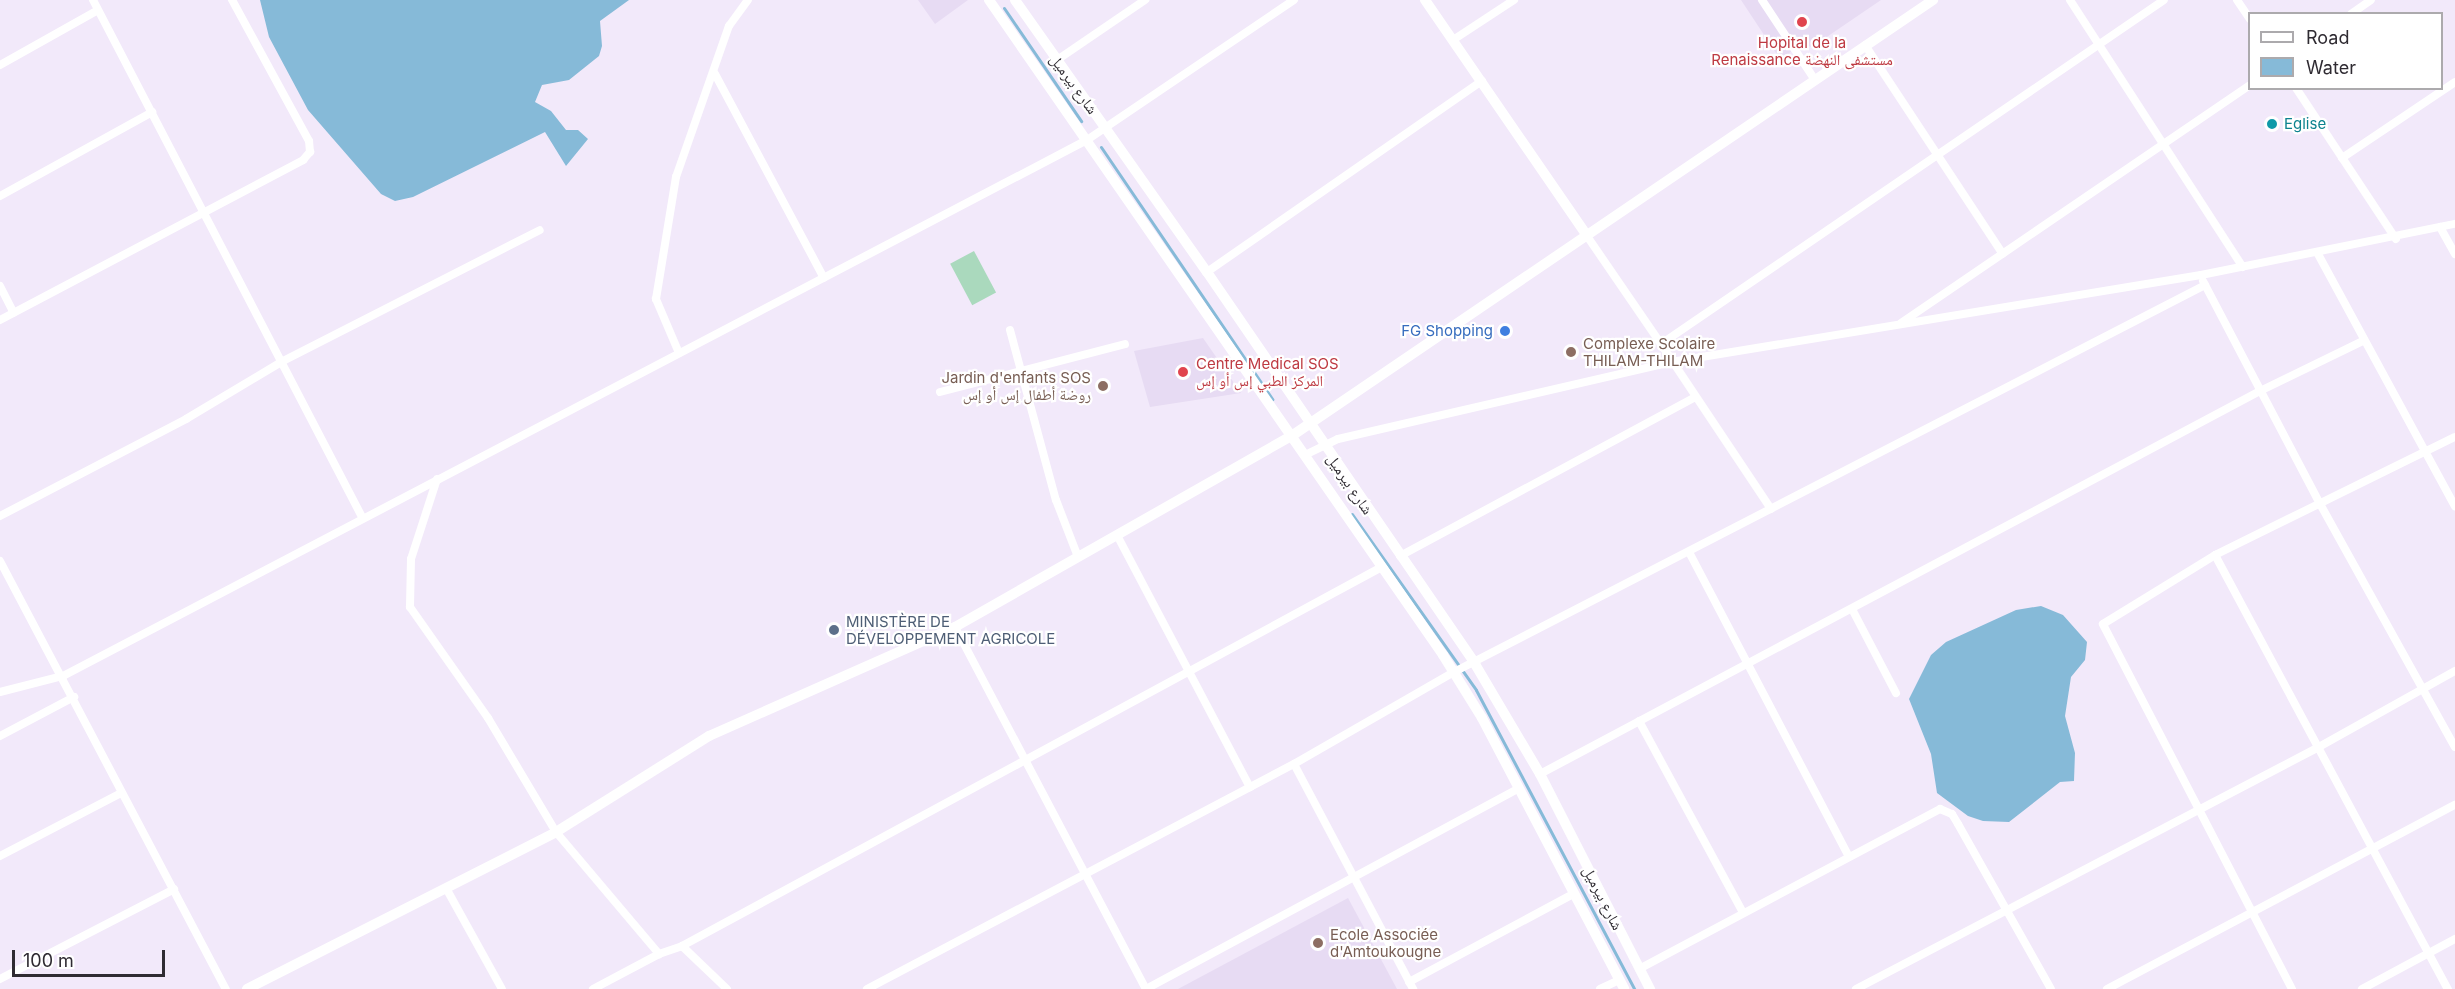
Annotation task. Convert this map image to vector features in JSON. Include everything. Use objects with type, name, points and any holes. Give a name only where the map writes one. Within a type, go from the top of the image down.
[{"type":"street","points":[[93,0],[283,361],[362,517]]},
{"type":"street","points":[[0,320],[204,212],[310,152],[309,141],[232,0]]},
{"type":"street","points":[[679,353],[659,307],[656,289],[676,177],[715,74],[729,26],[748,0]]},
{"type":"street","name":"شارع بيرميل","points":[[989,0],[1207,272],[1475,664],[1540,774],[1650,989]]},
{"type":"street","name":"شارع بيرميل","points":[[1015,0],[1057,60],[1097,134],[1293,435],[1380,568],[1454,672],[1621,984]]},
{"type":"street","points":[[1057,60],[1146,0]]},
{"type":"street","points":[[0,692],[63,676],[362,517],[1097,134],[1294,0]]},
{"type":"street","points":[[1425,0],[1772,509]]},
{"type":"street","points":[[1453,40],[1514,0]]},
{"type":"street","points":[[1762,0],[1815,80]]},
{"type":"street","points":[[247,989],[555,832],[709,736],[955,627],[1078,557],[1118,537],[1293,435],[1933,0]]},
{"type":"street","points":[[2070,0],[2243,267]]},
{"type":"street","points":[[1661,344],[2164,0]]},
{"type":"street","points":[[2237,0],[2248,16]]},
{"type":"street","points":[[2354,12],[2371,0]]},
{"type":"street","points":[[0,65],[98,9]]},
{"type":"street","points":[[1865,45],[2003,254]]},
{"type":"street","points":[[715,74],[824,278]]},
{"type":"street","points":[[1207,272],[1482,81]]},
{"type":"street","points":[[2342,158],[2455,82]]},
{"type":"street","points":[[1898,325],[2248,87]]},
{"type":"street","points":[[2297,90],[2396,239]]},
{"type":"street","points":[[0,196],[152,112]]},
{"type":"street","points":[[1307,454],[1323,444],[1671,362],[2201,275],[2396,239],[2455,224]]},
{"type":"street","points":[[2440,227],[2455,254]]},
{"type":"street","points":[[0,516],[186,419],[283,361],[540,230]]},
{"type":"street","points":[[2318,254],[2363,341],[2455,506]]},
{"type":"street","points":[[2201,275],[2319,502],[2455,747]]},
{"type":"street","points":[[867,989],[1294,764],[1454,672],[1475,664],[2205,285]]},
{"type":"street","points":[[0,286],[14,313]]},
{"type":"street","points":[[1010,330],[1023,371],[1056,500],[1078,557]]},
{"type":"street","points":[[1540,774],[2260,392],[2363,341]]},
{"type":"street","points":[[940,392],[1125,344]]},
{"type":"street","points":[[1400,556],[1695,398]]},
{"type":"street","points":[[2292,989],[2196,809],[2103,624],[2215,555],[2455,437]]},
{"type":"street","points":[[438,479],[411,559],[410,607],[488,718],[555,832],[659,954]]},
{"type":"street","points":[[1118,537],[1250,787]]},
{"type":"street","points":[[1689,552],[1848,855]]},
{"type":"street","points":[[2215,555],[2448,989]]},
{"type":"street","points":[[0,561],[63,676],[121,793],[226,989]]},
{"type":"street","points":[[593,989],[659,954],[682,946],[1189,675],[1380,568]]},
{"type":"street","points":[[1852,609],[1896,693]]},
{"type":"street","points":[[955,627],[1084,876],[1146,989],[1518,789]]},
{"type":"street","points":[[1856,989],[2196,809],[2317,748],[2455,671]]},
{"type":"street","points":[[0,736],[74,697]]},
{"type":"street","points":[[1639,721],[1742,911]]},
{"type":"street","points":[[1294,764],[1351,878],[1411,985],[1573,894]]},
{"type":"street","points":[[0,856],[121,793]]},
{"type":"street","points":[[2107,989],[2455,805]]},
{"type":"street","points":[[1639,969],[1742,911],[1940,809],[1952,814],[2051,989]]},
{"type":"street","points":[[446,888],[502,989]]},
{"type":"street","points":[[0,979],[174,889]]},
{"type":"street","points":[[2362,989],[2455,939]]},
{"type":"street","points":[[682,946],[727,989]]},
{"type":"street","points":[[1600,989],[1621,984]]},
{"type":"shaded area","points":[[918,0],[968,0],[935,24]]},
{"type":"shaded area","name":"Hopital de la Renaissance مستشفى النهضة","points":[[1741,0],[1881,0],[1812,47],[1801,44],[1790,52],[1784,65]]},
{"type":"shaded area","name":"Centre Medical SOS المركز الطبي إس أو إس","points":[[1203,338],[1241,393],[1150,407],[1134,351]]},
{"type":"shaded area","name":"Ecole Associée d'Amtoukougne","points":[[1348,898],[1397,989],[1178,989]]},
{"type":"green space","points":[[974,251],[996,292],[972,305],[950,264]]},
{"type":"water","points":[[260,0],[629,0],[600,21],[602,46],[599,56],[569,80],[542,85],[535,102],[551,111],[566,130],[578,130],[588,139],[566,166],[545,132],[413,197],[395,201],[381,194],[308,110],[269,37]]},
{"type":"water","points":[[2041,606],[2063,615],[2087,642],[2085,660],[2071,677],[2065,716],[2075,753],[2074,781],[2060,782],[2009,822],[1983,821],[1968,816],[1937,793],[1931,754],[1909,699],[1931,655],[1946,642],[2016,610]]},
{"type":"waterway","points":[[1004,8],[1081,121]]},
{"type":"waterway","points":[[1101,147],[1272,399]]},
{"type":"waterway","points":[[1352,514],[1476,690],[1634,989]]},
{"type":"place","name":"Hopital de la Renaissance مستشفى النهضة","points":[[1802,22]]},
{"type":"place","name":"Eglise","points":[[2272,124]]},
{"type":"place","name":"FG Shopping","points":[[1505,331]]},
{"type":"place","name":"Complexe Scolaire THILAM-THILAM","points":[[1571,352]]},
{"type":"place","name":"Centre Medical SOS المركز الطبي إس أو إس","points":[[1183,372]]},
{"type":"place","name":"Jardin d'enfants SOS روضة أطفال إس أو إس","points":[[1103,386]]},
{"type":"place","name":"MINISTÈRE DE DÉVELOPPEMENT AGRICOLE","points":[[834,630]]},
{"type":"place","name":"Ecole Associée d'Amtoukougne","points":[[1318,943]]}]
